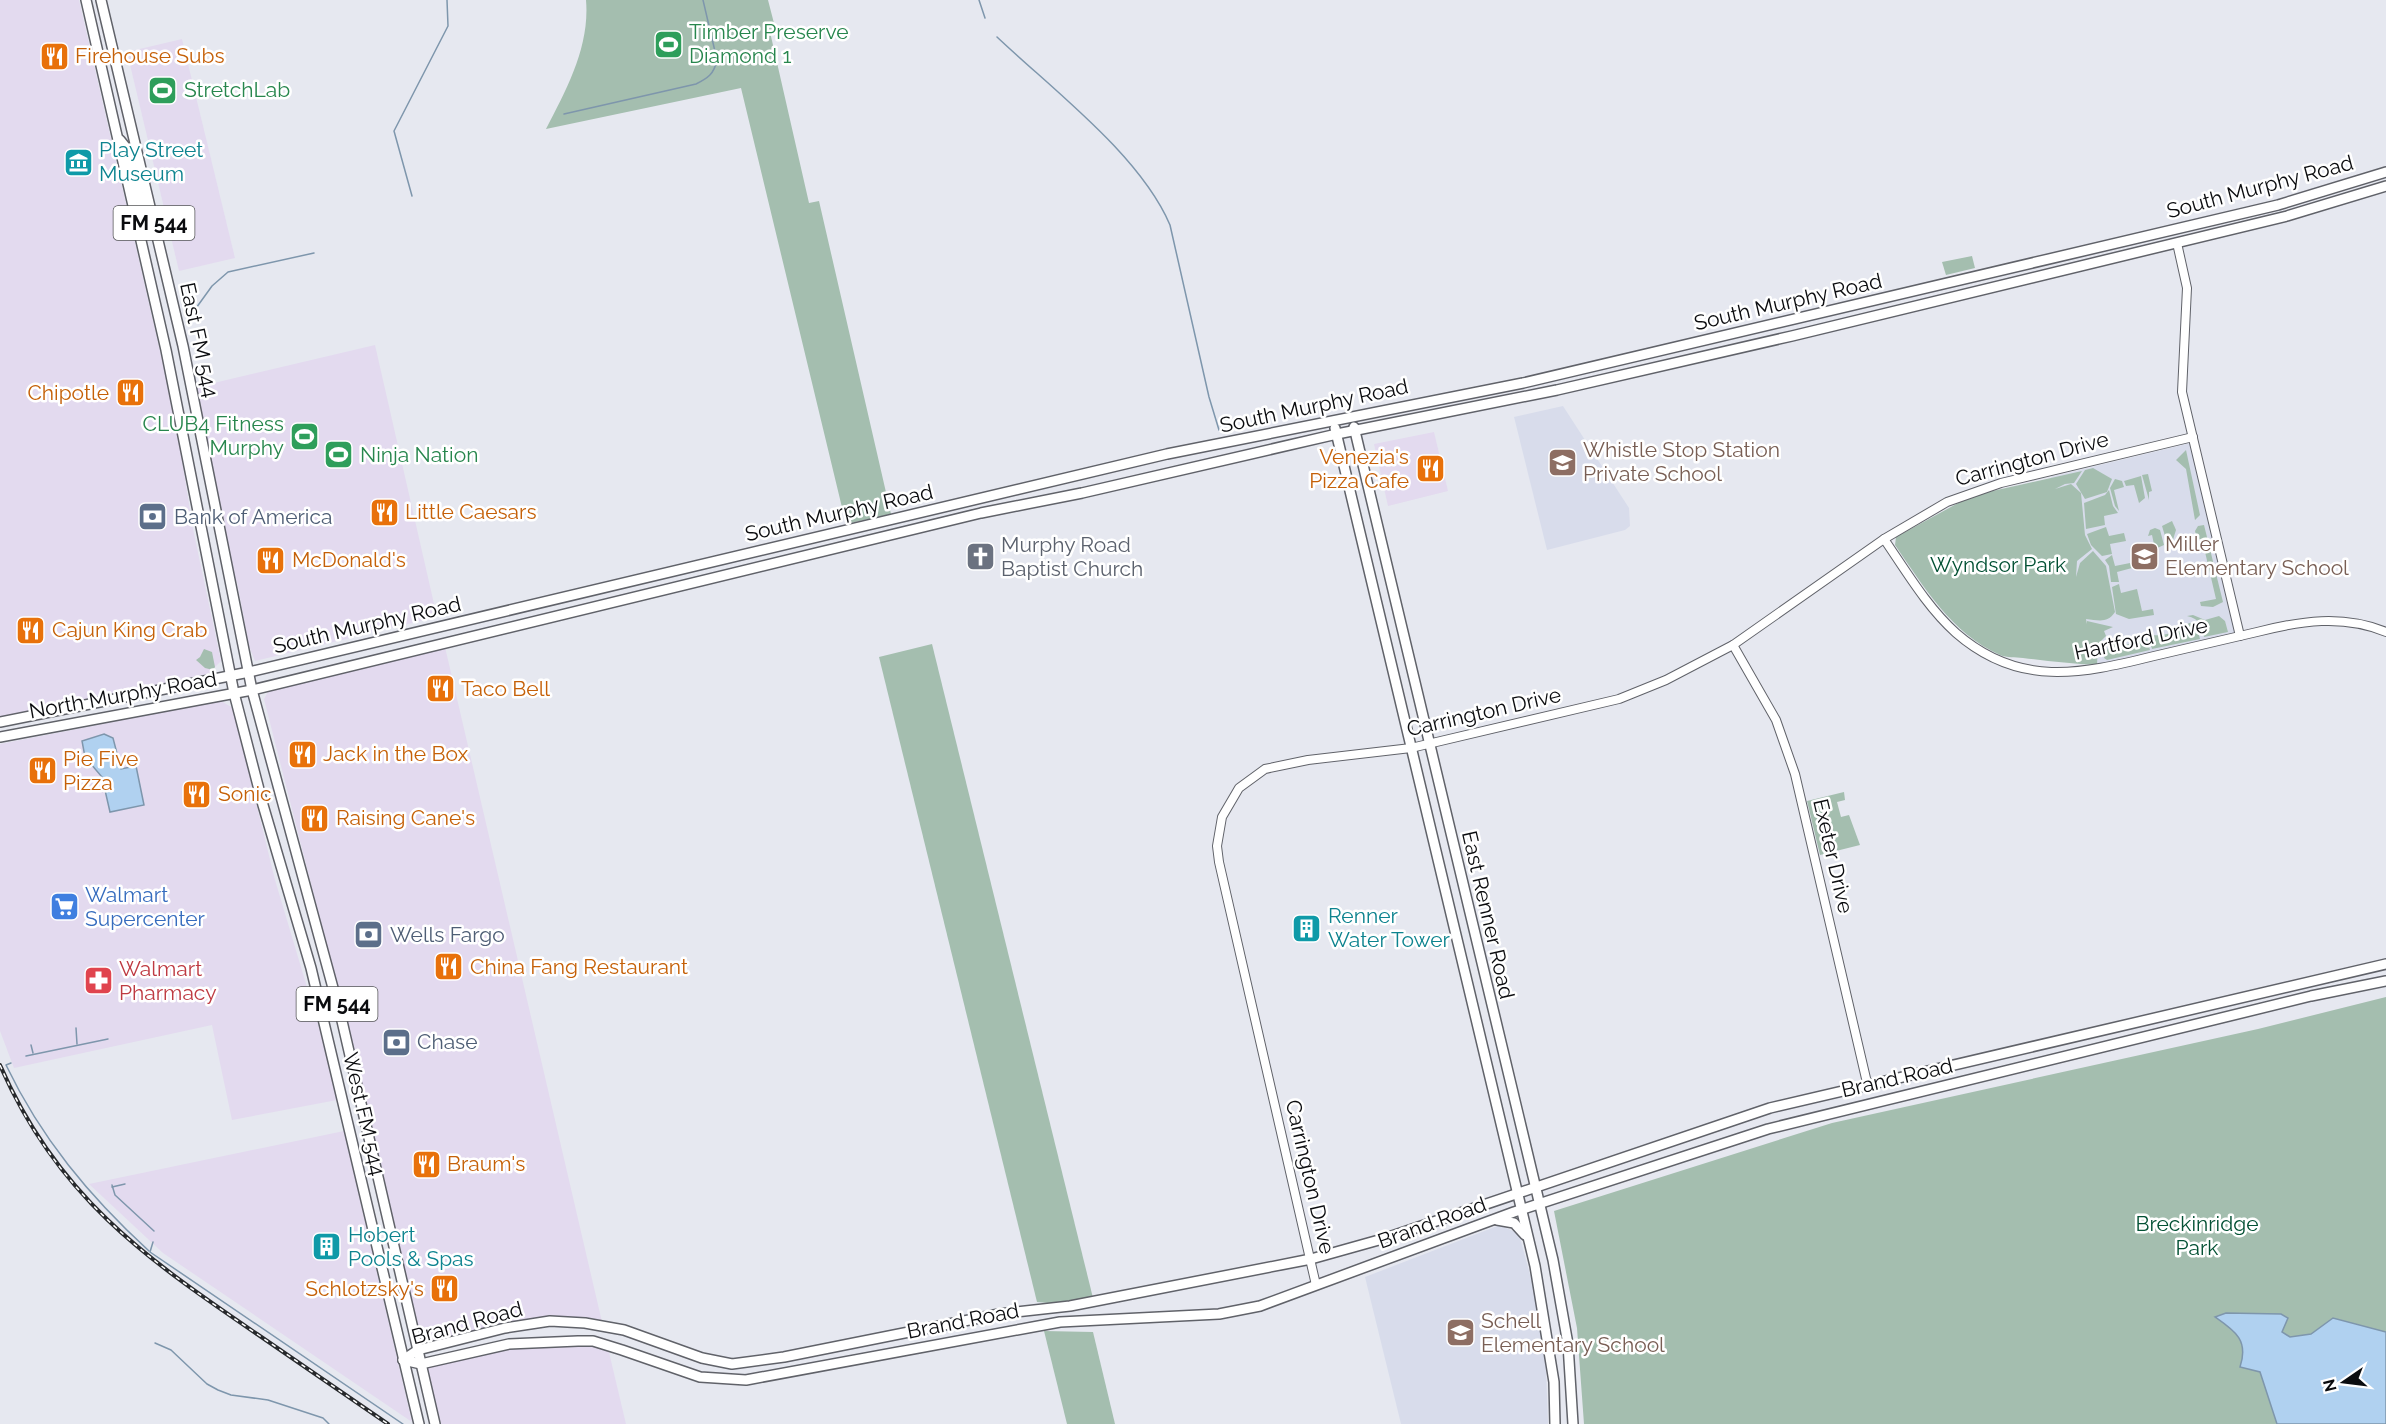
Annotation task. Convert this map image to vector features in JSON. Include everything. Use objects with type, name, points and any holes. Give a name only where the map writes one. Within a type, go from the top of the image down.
[{"type":"main road","name":"East FM 544","points":[[86,0],[166,350],[230,675]]},
{"type":"main road","name":"East FM 544","points":[[101,0],[183,346],[252,690]]},
{"type":"main road","points":[[117,135],[128,150],[144,216],[152,215]]},
{"type":"main road","points":[[2382,173],[2383,186]]},
{"type":"main road","name":"South Murphy Road","points":[[249,672],[1016,490],[1351,416],[1523,383],[1984,276],[2278,205],[2382,173]]},
{"type":"main road","name":"South Murphy Road","points":[[252,690],[1019,505],[1337,434],[1557,390],[2287,216],[2383,186]]},
{"type":"main road","name":"East Renner Road","points":[[1351,416],[1536,1187],[1562,1305],[1573,1424]]},
{"type":"main road","name":"East Renner Road","points":[[1334,420],[1528,1242],[1550,1352],[1554,1382],[1555,1424]]},
{"type":"main road","points":[[1016,490],[1019,505]]},
{"type":"main road","points":[[203,543],[221,541]]},
{"type":"main road","points":[[394,638],[398,654]]},
{"type":"main road","points":[[329,653],[333,670]]},
{"type":"main road","name":"North Murphy Road","points":[[0,722],[249,672]]},
{"type":"main road","name":"West FM 544","points":[[230,675],[263,805],[298,920],[419,1424]]},
{"type":"main road","name":"North Murphy Road","points":[[0,737],[68,722],[252,690]]},
{"type":"main road","name":"West FM 544","points":[[252,690],[358,1093],[435,1424]]},
{"type":"main road","points":[[65,709],[68,722]]},
{"type":"main road","points":[[298,920],[313,917]]},
{"type":"main road","name":"Brand Road","points":[[403,1360],[418,1350],[505,1328],[550,1321],[585,1323],[624,1330],[702,1358],[732,1364],[784,1357],[999,1314],[1070,1306],[1311,1259],[1386,1238],[1770,1108],[2129,1026],[2307,980],[2386,964]]},
{"type":"main road","name":"Brand Road","points":[[403,1360],[421,1364],[509,1344],[542,1340],[593,1341],[700,1377],[746,1380],[1060,1322],[1219,1314],[1260,1306],[1539,1203],[1710,1147],[1826,1113],[1872,1104],[2311,996],[2386,981]]},
{"type":"main road","points":[[1868,1087],[1872,1104]]},
{"type":"main road","points":[[342,1096],[358,1093]]},
{"type":"main road","points":[[1703,1129],[1710,1147]]},
{"type":"main road","points":[[366,1201],[382,1196]]},
{"type":"main road","points":[[1491,1220],[1514,1223],[1528,1242]]},
{"type":"main road","points":[[505,1328],[509,1344]]},
{"type":"street","points":[[2177,243],[2187,288],[2182,392],[2240,636]]},
{"type":"street","name":"Carrington Drive","points":[[1316,1285],[1219,862],[1218,837],[1222,817],[1239,788],[1265,769],[1308,760],[1411,748],[1619,699],[1666,680],[1733,645],[1884,539],[1933,508],[1969,492],[2193,437]]},
{"type":"street","name":"Hartford Drive","points":[[1884,539],[1924,596],[1957,633],[1977,648],[2029,670],[2081,673],[2320,620],[2374,627],[2386,632]]},
{"type":"street","name":"Exeter Drive","points":[[1733,645],[1776,720],[1795,774],[1868,1087]]},
{"type":"shaded area","points":[[0,0],[79,0],[175,416],[193,529],[221,661],[208,674],[0,718]]},
{"type":"shaded area","points":[[182,39],[235,258],[179,271],[127,52]]},
{"type":"shaded area","points":[[375,345],[437,617],[255,661],[249,646],[237,582],[233,578],[197,387]]},
{"type":"shaded area","name":"Whistle Stop Station Private School","points":[[1563,406],[1629,508],[1630,526],[1625,530],[1547,550],[1514,417]]},
{"type":"shaded area","points":[[1434,432],[1448,491],[1388,506],[1374,444]]},
{"type":"shaded area","name":"Miller Elementary School","points":[[2191,443],[2235,635],[2097,665],[2051,477]]},
{"type":"shaded area","points":[[445,647],[602,1322],[557,1317],[517,1321],[422,1343],[329,955],[264,699],[269,690]]},
{"type":"shaded area","points":[[221,701],[233,708],[275,880],[321,1034],[337,1100],[232,1120],[212,1025],[14,1068],[0,1031],[0,744]]},
{"type":"shaded area","points":[[344,1131],[412,1422],[163,1253],[89,1184]]},
{"type":"shaded area","name":"Schell Elementary School","points":[[1500,1225],[1519,1234],[1536,1297],[1546,1369],[1548,1424],[1401,1424],[1365,1277]]},
{"type":"shaded area","points":[[572,1343],[608,1348],[626,1424],[441,1424],[427,1367],[501,1350]]},
{"type":"green space","points":[[586,0],[768,0],[776,31],[770,32],[809,203],[819,201],[891,514],[846,524],[741,88],[546,129],[569,83],[581,50]]},
{"type":"green space","points":[[1972,256],[1975,268],[1946,275],[1942,262]]},
{"type":"green space","points":[[2186,450],[2200,515],[2195,520],[2186,469],[2176,460]]},
{"type":"green space","points":[[2093,468],[2112,479],[2107,492],[2085,499],[2076,484],[2085,470]]},
{"type":"green space","name":"Wyndsor Park","points":[[2082,471],[2074,483],[2055,489],[2071,484],[2081,493],[2085,535],[2092,549],[2077,561],[2076,577],[2080,563],[2093,551],[2106,566],[2115,612],[2105,620],[2086,619],[2087,624],[2087,621],[2113,627],[2104,631],[2106,636],[2098,644],[2097,665],[2000,655],[1967,634],[1940,608],[1895,545],[1896,537],[1960,502],[1988,492]]},
{"type":"green space","points":[[2148,474],[2152,491],[2149,492],[2149,500],[2142,475]]},
{"type":"green space","points":[[2141,476],[2145,498],[2139,503],[2134,485],[2126,486],[2124,481]]},
{"type":"green space","points":[[2115,479],[2122,481],[2124,487],[2114,490],[2119,511],[2115,506],[2110,488]]},
{"type":"green space","points":[[2109,490],[2113,506],[2118,513],[2104,516],[2105,525],[2086,529],[2084,503],[2105,495]]},
{"type":"green space","points":[[2172,521],[2176,530],[2172,543],[2168,546],[2162,526]]},
{"type":"green space","points":[[2204,525],[2223,602],[2213,607],[2201,606],[2200,602],[2216,599],[2202,539],[2197,539],[2195,531],[2198,526]]},
{"type":"green space","points":[[2106,527],[2109,536],[2124,533],[2126,541],[2110,544],[2112,554],[2102,556],[2091,545],[2087,534]]},
{"type":"green space","points":[[2155,528],[2160,530],[2164,545],[2155,549],[2152,535],[2148,536],[2150,530]]},
{"type":"green space","points":[[2112,555],[2115,566],[2130,563],[2132,568],[2117,572],[2119,582],[2111,582],[2109,566],[2105,560]]},
{"type":"green space","points":[[2119,584],[2121,593],[2137,589],[2142,611],[2153,609],[2154,615],[2129,619],[2116,614],[2112,587]]},
{"type":"green space","points":[[2193,615],[2205,620],[2219,616],[2225,621],[2228,632],[2204,637],[2200,624],[2187,616]]},
{"type":"green space","points":[[2189,623],[2196,624],[2200,639],[2152,649],[2148,634],[2170,633]]},
{"type":"green space","points":[[2147,639],[2150,650],[2107,660],[2104,658],[2109,645],[2117,642],[2118,647]]},
{"type":"green space","points":[[932,644],[1093,1298],[1060,1304],[1037,1302],[879,657]]},
{"type":"green space","points":[[204,649],[212,652],[215,667],[213,670],[205,668],[196,660]]},
{"type":"green space","points":[[1844,792],[1845,800],[1837,802],[1841,817],[1849,815],[1860,845],[1820,855],[1807,801]]},
{"type":"green space","name":"Breckinridge Park","points":[[2386,997],[2386,1424],[1584,1424],[1577,1328],[1554,1211],[1832,1123],[2258,1029]]},
{"type":"green space","points":[[1044,1331],[1093,1332],[1115,1424],[1067,1424]]},
{"type":"water","points":[[104,734],[113,738],[121,769],[136,766],[144,805],[110,812],[102,777],[85,757],[82,741]]},
{"type":"water","points":[[2226,1313],[2281,1314],[2288,1318],[2282,1332],[2290,1337],[2311,1334],[2333,1318],[2386,1332],[2386,1424],[2277,1424],[2260,1372],[2240,1367],[2243,1350],[2238,1337],[2215,1317]]},
{"type":"waterway","points":[[412,196],[394,131],[448,26],[447,0]]},
{"type":"waterway","points":[[564,114],[696,84],[707,77],[714,69],[717,60],[703,0]]},
{"type":"waterway","points":[[979,0],[985,18]]},
{"type":"waterway","points":[[997,37],[1117,149],[1156,199],[1170,225],[1209,397],[1219,430]]},
{"type":"waterway","points":[[186,322],[212,286],[228,272],[314,253]]},
{"type":"waterway","points":[[76,1028],[77,1044]]},
{"type":"waterway","points":[[26,1056],[108,1039]]},
{"type":"waterway","points":[[31,1045],[33,1053]]},
{"type":"waterway","points":[[11,1063],[6,1065],[20,1092],[68,1165],[106,1209],[149,1251]]},
{"type":"waterway","points":[[112,1187],[125,1184]]},
{"type":"waterway","points":[[112,1185],[115,1195],[154,1231]]},
{"type":"waterway","points":[[153,1242],[150,1252],[403,1424]]},
{"type":"waterway","points":[[155,1343],[171,1350],[207,1384],[218,1390],[231,1395],[268,1400],[323,1418],[329,1424]]},
{"type":"railway","points":[[0,1065],[23,1111],[48,1151],[108,1220],[177,1278],[388,1424]]},
{"type":"place","name":"Timber Preserve Diamond 1","points":[[668,44]]},
{"type":"place","name":"Firehouse Subs","points":[[54,56]]},
{"type":"place","name":"StretchLab","points":[[163,90]]},
{"type":"place","name":"Play Street Museum","points":[[78,162]]},
{"type":"place","name":"Chipotle","points":[[130,393]]},
{"type":"place","name":"CLUB4 Fitness Murphy","points":[[305,436]]},
{"type":"place","name":"Ninja Nation","points":[[339,455]]},
{"type":"place","name":"Whistle Stop Station Private School","points":[[1562,462]]},
{"type":"place","name":"Venezia's Pizza Cafe","points":[[1430,469]]},
{"type":"place","name":"Little Caesars","points":[[384,512]]},
{"type":"place","name":"Bank of America","points":[[153,517]]},
{"type":"place","name":"Miller Elementary School","points":[[2144,556]]},
{"type":"place","name":"Murphy Road Baptist Church","points":[[980,557]]},
{"type":"place","name":"McDonald's","points":[[271,560]]},
{"type":"place","name":"Cajun King Crab","points":[[31,630]]},
{"type":"place","name":"Taco Bell","points":[[440,689]]},
{"type":"place","name":"Jack in the Box","points":[[302,754]]},
{"type":"place","name":"Pie Five Pizza","points":[[42,771]]},
{"type":"place","name":"Sonic","points":[[197,794]]},
{"type":"place","name":"Raising Cane's","points":[[315,818]]},
{"type":"place","name":"Walmart Supercenter","points":[[64,907]]},
{"type":"place","name":"Renner Water Tower","points":[[1307,928]]},
{"type":"place","name":"Wells Fargo","points":[[369,935]]},
{"type":"place","name":"China Fang Restaurant","points":[[449,967]]},
{"type":"place","name":"Walmart Pharmacy","points":[[98,981]]},
{"type":"place","name":"Chase","points":[[396,1042]]},
{"type":"place","name":"Braum's","points":[[426,1164]]},
{"type":"place","name":"Hobert Pools & Spas","points":[[327,1247]]},
{"type":"place","name":"Schlotzsky's","points":[[445,1289]]},
{"type":"place","name":"Schell Elementary School","points":[[1460,1333]]}]
